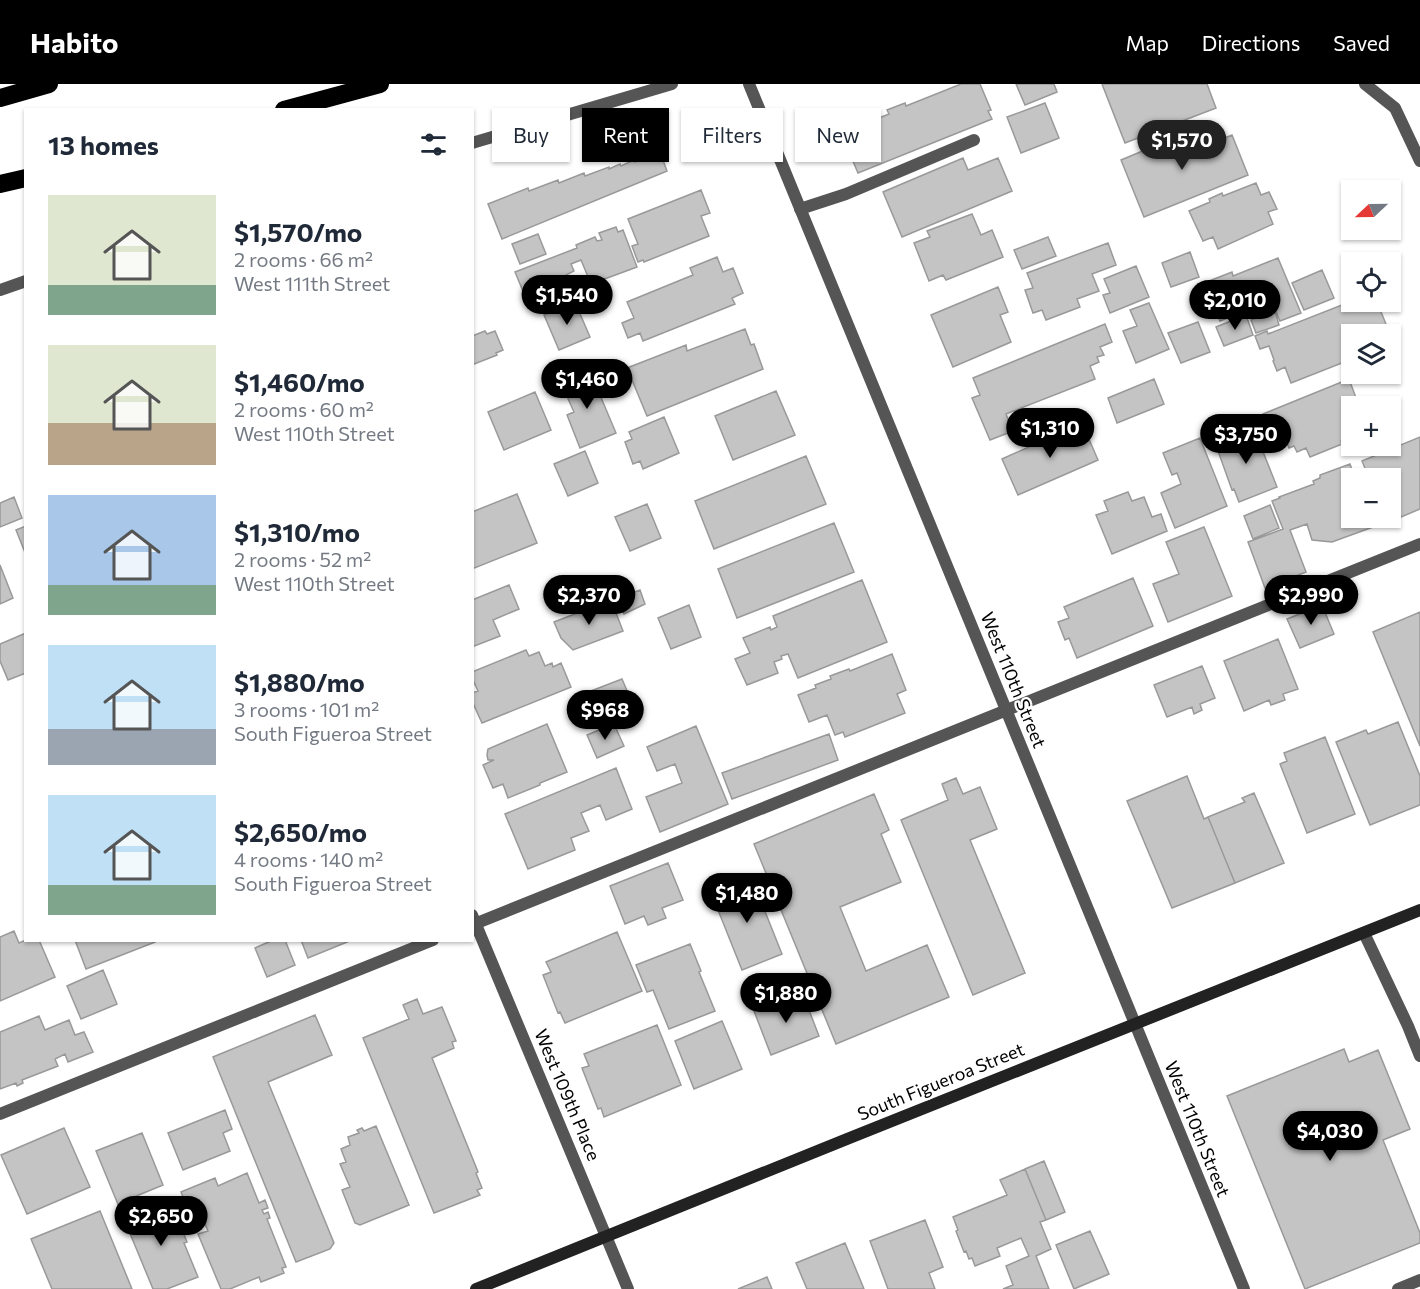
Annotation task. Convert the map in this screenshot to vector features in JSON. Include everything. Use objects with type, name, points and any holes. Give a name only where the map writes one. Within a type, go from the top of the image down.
[{"type":"highway","points":[[0,98],[49,84]]},
{"type":"highway","points":[[291,108],[380,84]]},
{"type":"highway","points":[[0,184],[24,178]]},
{"type":"main road","name":"South Figueroa Street","points":[[476,1289],[1420,910]]},
{"type":"street","points":[[474,142],[672,84]]},
{"type":"street","name":"West 110th Street","points":[[749,84],[1244,1289]]},
{"type":"street","points":[[1365,84],[1395,108],[1420,162]]},
{"type":"street","points":[[800,209],[846,194],[974,140]]},
{"type":"street","points":[[0,290],[24,282]]},
{"type":"street","points":[[474,921],[1420,544]]},
{"type":"street","name":"West 109th Place","points":[[474,921],[628,1289]]},
{"type":"street","points":[[1364,933],[1420,1056]]},
{"type":"street","points":[[0,1114],[428,942]]},
{"type":"street","points":[[1398,1289],[1420,1280]]},
{"type":"building","points":[[961,84],[980,84],[991,110],[988,111],[992,119],[858,173],[853,162],[881,162],[881,117],[889,114],[887,110],[905,103],[906,106]]},
{"type":"building","points":[[1016,84],[1054,84],[1057,92],[1025,105]]},
{"type":"building","points":[[1102,84],[1207,84],[1216,108],[1125,143]]},
{"type":"building","points":[[1045,103],[1059,138],[1021,153],[1007,117]]},
{"type":"building","points":[[1193,130],[1200,148],[1232,135],[1248,175],[1144,217],[1121,160]]},
{"type":"building","points":[[963,158],[968,170],[998,158],[1012,191],[902,237],[883,192]]},
{"type":"building","points":[[630,162],[664,162],[667,171],[502,239],[488,204],[528,188],[529,191],[558,180],[559,183],[584,173],[585,176],[609,167],[609,169],[620,164],[621,166]]},
{"type":"building","points":[[1256,183],[1261,195],[1269,192],[1277,209],[1268,212],[1273,224],[1218,249],[1213,237],[1203,241],[1189,211],[1210,202],[1209,199],[1222,193],[1223,196]]},
{"type":"building","points":[[701,190],[710,213],[701,216],[709,236],[644,262],[643,260],[638,262],[632,246],[638,244],[628,219]]},
{"type":"building","points":[[972,214],[981,235],[992,230],[1003,257],[946,280],[943,275],[929,281],[914,243],[930,237],[927,231]]},
{"type":"building","points":[[616,227],[618,232],[623,230],[637,267],[591,284],[581,260],[571,264],[574,271],[566,275],[573,292],[530,308],[515,272],[577,248],[576,245],[595,237],[597,241],[602,240],[599,233]]},
{"type":"building","points":[[538,234],[546,254],[520,264],[512,244]]},
{"type":"building","points":[[1048,237],[1056,256],[1022,269],[1014,250]]},
{"type":"building","points":[[1108,243],[1116,265],[1092,274],[1099,291],[1077,299],[1080,307],[1046,320],[1042,310],[1033,313],[1025,290],[1033,288],[1027,273]]},
{"type":"building","points":[[1190,252],[1199,277],[1171,287],[1162,263]]},
{"type":"building","points":[[717,257],[723,272],[733,268],[743,293],[732,298],[735,304],[643,341],[640,333],[628,338],[622,323],[634,318],[627,302],[693,275],[690,268]]},
{"type":"building","points":[[1278,258],[1301,313],[1280,321],[1271,300],[1220,321],[1204,283],[1232,272],[1233,276]]},
{"type":"building","points":[[1136,266],[1149,297],[1110,313],[1103,295],[1110,293],[1104,279]]},
{"type":"building","points":[[1322,270],[1334,298],[1304,310],[1292,283]]},
{"type":"building","points":[[998,287],[1008,312],[1000,315],[1011,342],[953,367],[931,315]]},
{"type":"building","points":[[575,302],[590,337],[559,350],[544,315]]},
{"type":"building","points":[[1149,303],[1169,349],[1136,363],[1123,331],[1137,326],[1130,310]]},
{"type":"building","points":[[1341,305],[1341,312],[1381,312],[1386,324],[1341,324],[1341,363],[1291,383],[1285,367],[1277,371],[1269,346],[1260,349],[1255,336],[1267,331],[1268,334]]},
{"type":"building","points":[[1275,311],[1279,325],[1256,333],[1251,320]]},
{"type":"building","points":[[1246,315],[1253,335],[1224,346],[1216,327]]},
{"type":"building","points":[[1198,322],[1210,352],[1181,363],[1168,333]]},
{"type":"building","points":[[1105,324],[1112,342],[1100,347],[1104,355],[1097,357],[1099,362],[1090,366],[1095,379],[1006,414],[1013,431],[990,440],[972,398],[980,395],[973,378]]},
{"type":"building","points":[[745,329],[751,345],[754,344],[763,369],[647,416],[627,368],[686,345],[687,351]]},
{"type":"building","points":[[485,331],[487,334],[495,331],[503,350],[496,353],[497,355],[474,364],[474,335]]},
{"type":"building","points":[[589,369],[616,433],[580,448],[567,415],[574,412],[560,381]]},
{"type":"building","points":[[1154,379],[1164,404],[1117,423],[1108,398]]},
{"type":"building","points":[[1341,382],[1351,384],[1355,396],[1341,396],[1341,444],[1310,457],[1306,448],[1297,452],[1294,446],[1289,448],[1284,436],[1277,439],[1274,431],[1270,432],[1263,414]]},
{"type":"building","points":[[776,391],[795,435],[733,460],[715,416]]},
{"type":"building","points":[[535,392],[551,430],[504,450],[488,412]]},
{"type":"building","points":[[664,417],[679,453],[643,469],[640,461],[633,464],[625,442],[632,439],[629,432]]},
{"type":"building","points":[[1082,423],[1098,460],[1018,495],[1002,459]]},
{"type":"building","points":[[1248,426],[1252,437],[1256,434],[1277,487],[1239,502],[1234,489],[1232,490],[1218,451],[1225,448],[1221,437]]},
{"type":"building","points":[[1420,437],[1420,509],[1401,517],[1401,468],[1365,468],[1362,461],[1374,456],[1401,456],[1401,445]]},
{"type":"building","points":[[1200,438],[1227,506],[1175,528],[1161,493],[1181,484],[1177,473],[1172,475],[1163,453]]},
{"type":"building","points":[[585,451],[598,483],[568,496],[554,464]]},
{"type":"building","points":[[806,456],[826,504],[714,549],[695,501]]},
{"type":"building","points":[[1350,464],[1351,468],[1341,468],[1341,528],[1370,528],[1332,542],[1312,540],[1307,524],[1290,530],[1306,572],[1265,588],[1248,542],[1283,529],[1272,501],[1314,484],[1313,481],[1320,478],[1320,475]]},
{"type":"building","points":[[1128,492],[1132,501],[1144,497],[1152,517],[1161,514],[1167,531],[1112,554],[1096,515],[1108,511],[1104,501]]},
{"type":"building","points":[[517,494],[537,543],[474,568],[474,511]]},
{"type":"building","points":[[14,497],[22,518],[0,527],[0,503]]},
{"type":"building","points":[[647,504],[661,538],[630,551],[615,517]]},
{"type":"building","points":[[1270,505],[1279,528],[1253,539],[1244,516]]},
{"type":"building","points":[[834,523],[854,572],[737,618],[718,569]]},
{"type":"building","points":[[24,527],[24,550],[16,530]]},
{"type":"building","points":[[1204,527],[1232,596],[1168,622],[1153,584],[1179,574],[1166,542]]},
{"type":"building","points":[[0,565],[13,598],[0,604]]},
{"type":"building","points":[[1133,578],[1153,626],[1077,658],[1069,638],[1065,640],[1058,622],[1069,618],[1064,607]]},
{"type":"building","points":[[862,580],[887,642],[798,678],[788,654],[781,656],[782,659],[774,662],[778,673],[747,685],[735,659],[750,653],[743,638],[770,627],[771,630],[777,627],[773,616]]},
{"type":"building","points":[[509,585],[519,609],[493,620],[500,636],[474,646],[474,599]]},
{"type":"building","points":[[640,590],[645,604],[624,614],[617,599]]},
{"type":"building","points":[[611,600],[623,631],[573,650],[561,638],[554,622]]},
{"type":"building","points":[[689,605],[701,637],[671,649],[658,618]]},
{"type":"building","points":[[1322,605],[1334,634],[1300,648],[1287,619]]},
{"type":"building","points":[[1420,612],[1420,746],[1373,632]]},
{"type":"building","points":[[24,634],[24,674],[8,680],[0,661],[0,644]]},
{"type":"building","points":[[1278,639],[1298,689],[1283,694],[1285,700],[1271,705],[1269,700],[1244,711],[1224,661]]},
{"type":"building","points":[[526,650],[529,656],[539,652],[545,666],[552,663],[553,667],[561,663],[571,687],[482,723],[474,705],[474,692],[478,691],[474,682],[474,671]]},
{"type":"building","points":[[892,654],[906,690],[897,694],[905,713],[845,737],[843,732],[835,735],[827,715],[809,722],[798,695],[816,688],[815,685],[831,679],[830,676],[849,669],[850,671]]},
{"type":"building","points":[[1202,666],[1215,698],[1200,704],[1202,710],[1194,714],[1192,707],[1167,717],[1154,685]]},
{"type":"building","points":[[622,679],[631,700],[601,712],[591,691]]},
{"type":"building","points":[[1398,722],[1420,776],[1420,805],[1370,825],[1336,742],[1366,730],[1368,734]]},
{"type":"building","points":[[547,724],[567,772],[508,798],[503,784],[493,788],[483,765],[494,760],[488,760],[488,749]]},
{"type":"building","points":[[614,724],[624,746],[597,758],[587,735]]},
{"type":"building","points":[[696,726],[728,804],[660,832],[646,797],[682,783],[675,764],[657,771],[647,747]]},
{"type":"building","points":[[829,734],[838,760],[732,799],[722,773]]},
{"type":"building","points":[[1325,737],[1355,814],[1307,833],[1280,764],[1287,761],[1284,753]]},
{"type":"building","points":[[616,768],[632,809],[606,820],[600,805],[581,813],[589,831],[571,838],[575,850],[528,869],[505,814]]},
{"type":"building","points":[[1187,776],[1204,819],[1208,817],[1235,883],[1172,908],[1127,801]]},
{"type":"building","points":[[956,778],[963,794],[980,787],[997,829],[970,840],[1025,973],[973,995],[901,820],[948,800],[942,784]]},
{"type":"building","points":[[1254,793],[1284,863],[1235,883],[1208,817],[1245,802],[1242,798]]},
{"type":"building","points":[[874,794],[889,830],[881,834],[901,882],[840,907],[866,971],[927,945],[949,997],[836,1044],[754,844]]},
{"type":"building","points":[[668,863],[683,900],[662,908],[666,918],[648,925],[644,916],[625,924],[610,886]]},
{"type":"building","points":[[744,874],[747,881],[752,879],[782,954],[742,970],[712,895],[738,884],[736,877]]},
{"type":"building","points":[[14,931],[19,943],[24,941],[40,942],[55,977],[0,1001],[0,937]]},
{"type":"building","points":[[617,932],[642,991],[565,1023],[560,1012],[558,1013],[543,975],[551,972],[546,962]]},
{"type":"building","points":[[76,942],[155,942],[86,969]]},
{"type":"building","points":[[268,942],[286,942],[295,965],[267,977],[255,948]]},
{"type":"building","points":[[302,942],[347,942],[308,958]]},
{"type":"building","points":[[690,944],[715,1011],[669,1029],[653,990],[647,992],[636,965]]},
{"type":"building","points":[[103,970],[117,1004],[81,1019],[67,986]]},
{"type":"building","points":[[802,992],[819,1036],[771,1055],[754,1011]]},
{"type":"building","points":[[417,999],[423,1014],[442,1007],[456,1041],[452,1042],[454,1048],[432,1058],[478,1172],[476,1173],[482,1188],[477,1190],[480,1195],[434,1213],[363,1038],[409,1019],[403,1005]]},
{"type":"building","points":[[315,1015],[332,1055],[268,1082],[334,1243],[330,1249],[296,1262],[213,1057]]},
{"type":"building","points":[[39,1016],[45,1030],[69,1020],[75,1035],[84,1032],[93,1052],[68,1062],[65,1054],[55,1059],[58,1066],[22,1080],[23,1083],[17,1086],[16,1083],[0,1089],[0,1032]]},
{"type":"building","points":[[722,1021],[742,1069],[694,1089],[675,1041]]},
{"type":"building","points":[[657,1025],[681,1085],[604,1117],[601,1108],[598,1109],[582,1068],[589,1066],[584,1054]]},
{"type":"building","points":[[1344,1049],[1349,1062],[1378,1050],[1410,1129],[1383,1140],[1420,1233],[1420,1243],[1305,1289],[1227,1096]]},
{"type":"building","points":[[225,1110],[232,1129],[223,1133],[230,1151],[183,1170],[168,1133]]},
{"type":"building","points":[[376,1126],[409,1205],[360,1225],[355,1223],[342,1190],[350,1187],[340,1164],[346,1162],[341,1149],[350,1145],[348,1137],[359,1133],[357,1130],[362,1128],[364,1131]]},
{"type":"building","points":[[64,1128],[90,1187],[27,1214],[1,1155]]},
{"type":"building","points":[[142,1133],[163,1185],[129,1199],[134,1209],[122,1214],[96,1151]]},
{"type":"building","points":[[1044,1161],[1065,1212],[1046,1220],[1025,1169]]},
{"type":"building","points":[[1025,1169],[1046,1220],[1040,1222],[1051,1249],[1036,1256],[1049,1289],[1003,1289],[1013,1285],[1006,1266],[1029,1256],[1021,1238],[997,1248],[1000,1256],[975,1266],[972,1258],[969,1259],[966,1251],[964,1252],[953,1217],[1007,1195],[1000,1180]]},
{"type":"building","points":[[247,1173],[259,1203],[265,1200],[268,1208],[262,1210],[264,1214],[268,1212],[270,1218],[267,1219],[286,1267],[282,1268],[284,1273],[261,1282],[259,1277],[230,1289],[221,1289],[198,1234],[208,1231],[202,1217],[192,1221],[181,1192],[215,1178],[218,1186]]},
{"type":"building","points":[[167,1201],[180,1233],[183,1232],[187,1242],[184,1243],[198,1277],[167,1289],[153,1289],[124,1219],[138,1213],[135,1207],[142,1204],[144,1210]]},
{"type":"building","points":[[100,1211],[132,1289],[52,1289],[31,1239]]},
{"type":"building","points":[[925,1220],[943,1267],[929,1273],[935,1289],[888,1289],[870,1241]]},
{"type":"building","points":[[1090,1231],[1109,1274],[1074,1289],[1056,1245]]},
{"type":"building","points":[[845,1243],[864,1289],[807,1289],[796,1263]]},
{"type":"building","points":[[767,1277],[772,1289],[738,1289]]}]
